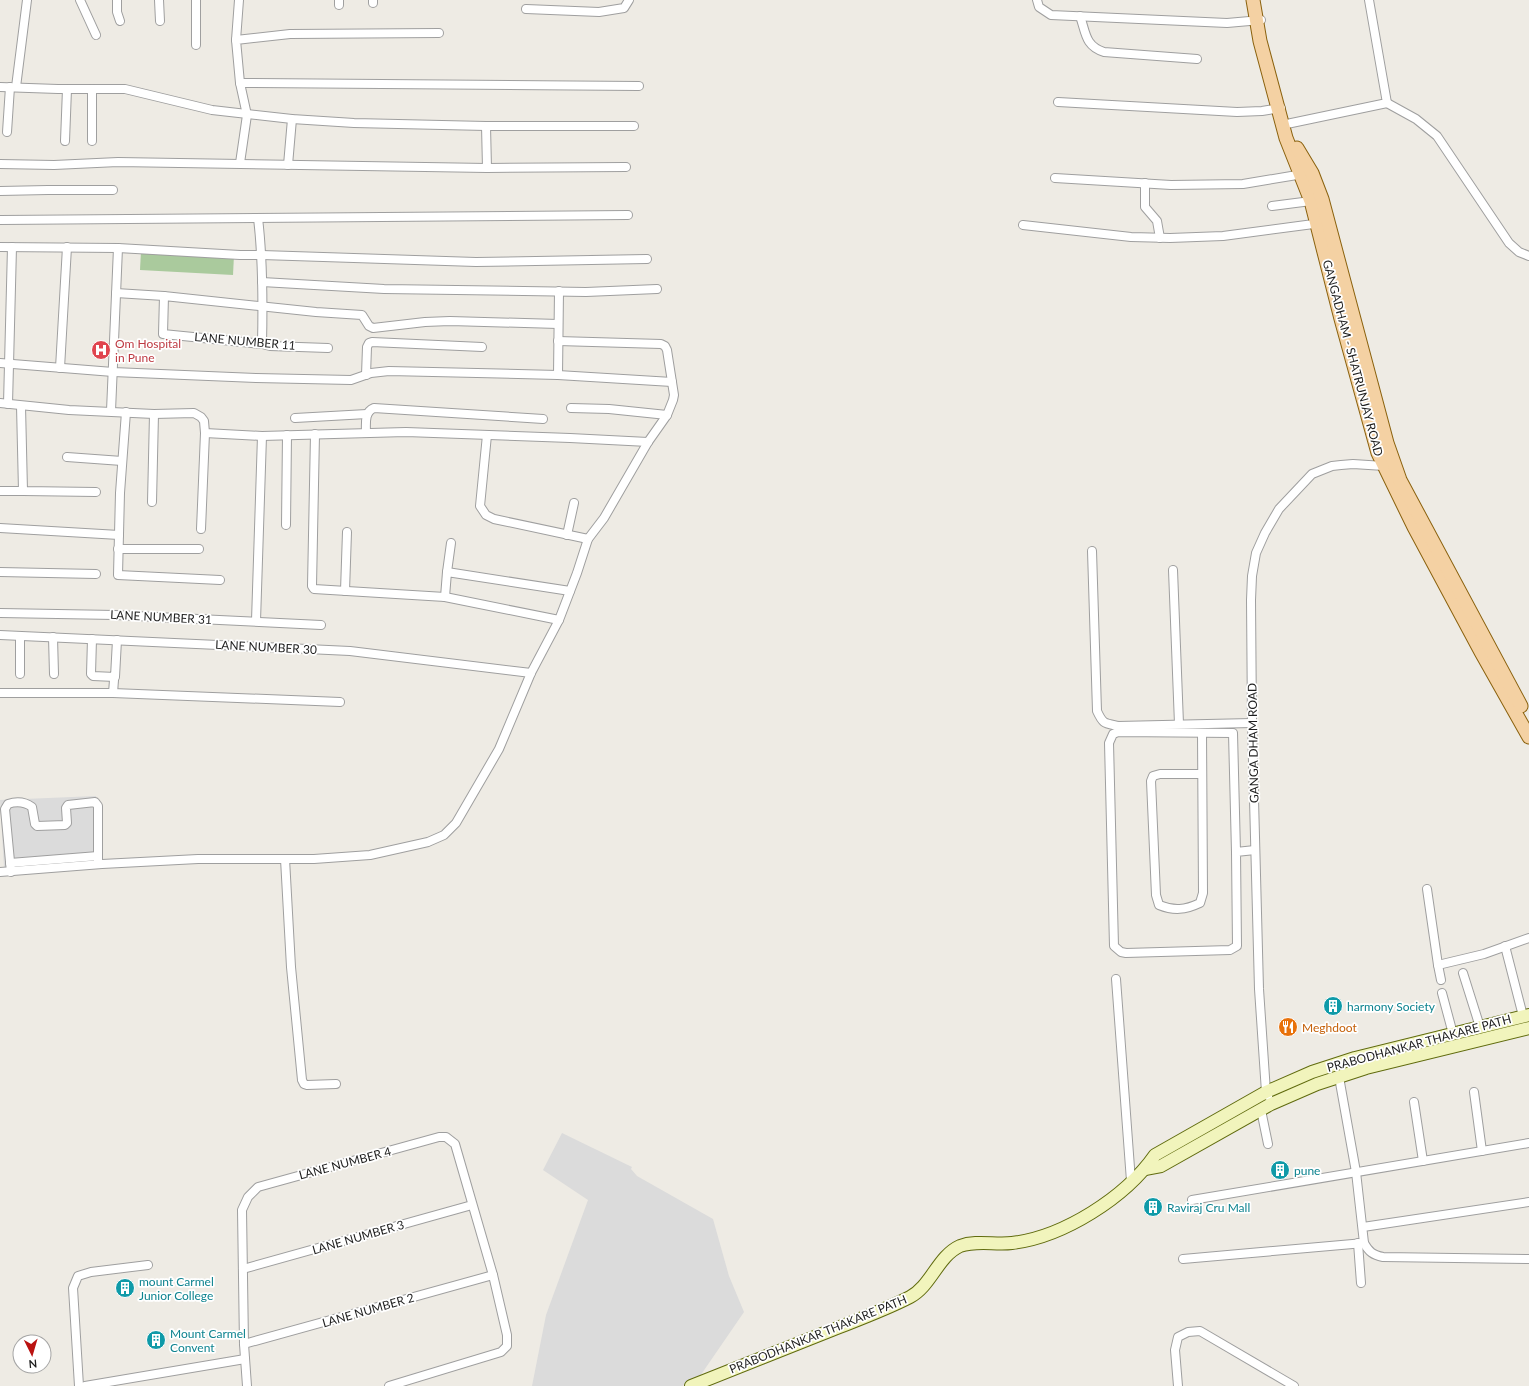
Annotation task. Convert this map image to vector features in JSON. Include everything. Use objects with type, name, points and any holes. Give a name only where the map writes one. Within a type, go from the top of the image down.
[{"type":"main road","name":"GANGADHAM - SHATRUNJAY ROAD","points":[[1253,0],[1265,38],[1285,124],[1298,150],[1306,174],[1311,201],[1322,222],[1347,318],[1380,418],[1389,465],[1414,528],[1529,737]]},
{"type":"main road","name":"GANGADHAM - SHATRUNJAY ROAD","points":[[1258,0],[1259,20]]},
{"type":"main road","name":"GANGADHAM - SHATRUNJAY ROAD","points":[[1306,174],[1322,200],[1322,222]]},
{"type":"main road","name":"GANGADHAM - SHATRUNJAY ROAD","points":[[1389,465],[1400,480],[1529,719]]},
{"type":"main road","name":"PRABODHANKAR THAKARE PATH","points":[[691,1386],[911,1297],[946,1257],[960,1246],[977,1243],[1011,1243],[1023,1241],[1052,1233],[1077,1221],[1107,1202],[1132,1181],[1145,1169],[1155,1155],[1266,1092],[1312,1072],[1355,1058],[1526,1015]]},
{"type":"main road","name":"PRABODHANKAR THAKARE PATH","points":[[1145,1169],[1161,1166],[1266,1107],[1317,1084],[1371,1067],[1529,1028]]},
{"type":"street","points":[[7,132],[27,0]]},
{"type":"street","points":[[80,0],[96,35]]},
{"type":"street","points":[[116,0],[117,12],[120,21]]},
{"type":"street","points":[[159,0],[160,21]]},
{"type":"street","points":[[196,0],[196,45]]},
{"type":"street","points":[[239,0],[236,40],[240,83],[247,115],[240,164]]},
{"type":"street","points":[[526,9],[599,12],[624,8],[629,0]]},
{"type":"street","points":[[1037,0],[1039,7],[1051,15],[1221,23],[1259,20]]},
{"type":"street","points":[[1369,0],[1387,104]]},
{"type":"street","points":[[1080,16],[1088,42],[1095,49],[1104,52],[1198,59]]},
{"type":"street","points":[[236,40],[290,34],[439,33]]},
{"type":"street","points":[[240,83],[639,86]]},
{"type":"street","points":[[0,87],[124,89],[212,110],[247,115],[354,123],[486,126],[634,126]]},
{"type":"street","points":[[65,141],[67,89]]},
{"type":"street","points":[[92,89],[92,141]]},
{"type":"street","points":[[1058,102],[1237,112],[1262,112],[1281,108]]},
{"type":"street","points":[[1285,124],[1387,104],[1416,119],[1436,136],[1509,243],[1519,252],[1529,256]]},
{"type":"street","points":[[288,165],[292,119]]},
{"type":"street","points":[[486,126],[487,168]]},
{"type":"street","points":[[0,164],[54,165],[118,162],[487,168],[626,168]]},
{"type":"street","points":[[1055,178],[1171,185],[1244,184],[1306,174]]},
{"type":"street","points":[[1145,183],[1145,208],[1157,221],[1160,238]]},
{"type":"street","points":[[0,191],[113,190]]},
{"type":"street","points":[[1272,206],[1311,201]]},
{"type":"street","points":[[0,220],[628,214]]},
{"type":"street","points":[[258,218],[262,255],[262,344]]},
{"type":"street","points":[[1023,225],[1131,237],[1160,238],[1223,236],[1322,222]]},
{"type":"street","points":[[0,247],[118,248],[240,255],[476,262],[647,259]]},
{"type":"street","points":[[12,247],[10,364],[4,404],[69,410],[154,414],[194,413],[201,417],[204,421],[205,433],[201,529]]},
{"type":"street","points":[[60,368],[68,247]]},
{"type":"street","points":[[111,411],[118,248]]},
{"type":"street","points":[[262,282],[384,290],[559,292],[657,289]]},
{"type":"street","points":[[558,375],[559,292]]},
{"type":"street","points":[[116,293],[164,296],[316,312],[362,315],[375,334]]},
{"type":"street","name":"LANE NUMBER 11","points":[[164,296],[163,334],[270,346],[328,348]]},
{"type":"street","points":[[369,326],[373,328],[450,321],[558,324]]},
{"type":"street","points":[[0,872],[11,867],[98,860],[314,859],[370,855],[428,842],[444,835],[456,823],[485,775],[498,749],[531,673],[559,620],[588,539],[604,518],[648,442],[667,415],[673,400],[672,382],[665,346],[661,344],[558,341]]},
{"type":"street","points":[[366,374],[368,347],[369,343],[372,342],[482,347]]},
{"type":"street","points":[[0,363],[113,372],[351,380],[366,374],[389,371],[558,375],[672,382]]},
{"type":"street","points":[[21,406],[23,491]]},
{"type":"street","points":[[366,433],[367,414],[370,410],[381,408],[543,419]]},
{"type":"street","points":[[571,408],[609,409],[667,415]]},
{"type":"street","points":[[126,412],[118,535],[118,575],[220,580]]},
{"type":"street","points":[[152,502],[154,414]]},
{"type":"street","points":[[295,418],[367,414]]},
{"type":"street","points":[[205,433],[262,436],[406,432],[648,442]]},
{"type":"street","points":[[315,434],[312,586],[314,589],[445,597],[559,620]]},
{"type":"street","points":[[286,525],[287,435]]},
{"type":"street","points":[[487,435],[480,506],[486,515],[494,519],[588,539]]},
{"type":"street","points":[[256,621],[262,436]]},
{"type":"street","points":[[67,457],[122,461]]},
{"type":"street","name":"GANGA DHAM ROAD","points":[[1268,1144],[1259,989],[1252,722],[1251,600],[1252,576],[1256,553],[1265,533],[1279,509],[1312,474],[1332,466],[1353,464],[1389,465]]},
{"type":"street","points":[[0,491],[96,492]]},
{"type":"street","points":[[566,535],[574,503]]},
{"type":"street","points":[[0,528],[118,535]]},
{"type":"street","points":[[344,591],[347,532]]},
{"type":"street","points":[[445,597],[451,543]]},
{"type":"street","points":[[118,549],[199,549]]},
{"type":"street","points":[[1092,551],[1098,712],[1102,721],[1118,726],[1252,722]]},
{"type":"street","points":[[1173,570],[1179,724]]},
{"type":"street","points":[[0,572],[96,574]]},
{"type":"street","points":[[447,572],[570,591]]},
{"type":"street","name":"LANE NUMBER 31","points":[[0,613],[115,615],[321,625]]},
{"type":"street","name":"LANE NUMBER 30","points":[[0,635],[350,651],[531,673]]},
{"type":"street","points":[[20,636],[20,674]]},
{"type":"street","points":[[53,637],[54,674]]},
{"type":"street","points":[[92,639],[91,674],[93,676],[115,676],[117,640]]},
{"type":"street","points":[[113,693],[114,680]]},
{"type":"street","points":[[0,693],[113,693],[340,702]]},
{"type":"street","points":[[1118,732],[1233,733],[1236,852],[1237,946],[1230,950],[1126,953],[1121,952],[1114,946],[1109,743],[1113,734],[1118,732]]},
{"type":"street","points":[[1202,733],[1203,893],[1200,903],[1188,908],[1169,909],[1159,905],[1156,896],[1151,781],[1153,776],[1160,774],[1202,774]]},
{"type":"street","points":[[11,867],[6,809],[8,804],[13,802],[21,802],[32,807],[35,824],[37,826],[65,825],[67,823],[66,808],[68,805],[95,802],[98,806],[98,860]]},
{"type":"street","points":[[1236,852],[1255,850]]},
{"type":"street","points":[[285,859],[291,967],[302,1080],[304,1084],[307,1085],[336,1084]]},
{"type":"street","points":[[1427,889],[1441,980]]},
{"type":"street","points":[[1438,965],[1484,954],[1529,938]]},
{"type":"street","points":[[1505,946],[1526,1015]]},
{"type":"street","points":[[1463,973],[1480,1027]]},
{"type":"street","points":[[1116,979],[1132,1181]]},
{"type":"street","points":[[1442,993],[1453,1034]]},
{"type":"street","points":[[1339,1077],[1356,1172],[1363,1227],[1361,1243],[1361,1283]]},
{"type":"street","points":[[1474,1092],[1482,1151]]},
{"type":"street","points":[[1414,1102],[1423,1161]]},
{"type":"street","name":"LANE NUMBER 4","points":[[243,1269],[242,1210],[248,1197],[258,1187],[439,1137],[446,1138],[455,1144],[472,1204]]},
{"type":"street","points":[[1192,1200],[1529,1143]]},
{"type":"street","points":[[1363,1227],[1529,1202]]},
{"type":"street","points":[[389,1386],[501,1352],[507,1346],[507,1335],[493,1275],[472,1204]]},
{"type":"street","name":"LANE NUMBER 3","points":[[243,1269],[472,1204]]},
{"type":"street","points":[[1361,1243],[1368,1251],[1375,1255],[1383,1256],[1529,1259]]},
{"type":"street","points":[[1183,1259],[1361,1243]]},
{"type":"street","points":[[79,1386],[73,1288],[78,1276],[91,1272],[148,1265]]},
{"type":"street","points":[[243,1269],[244,1344],[247,1386]]},
{"type":"street","name":"LANE NUMBER 2","points":[[244,1344],[493,1275]]},
{"type":"street","points":[[1178,1386],[1175,1350],[1178,1337],[1188,1332],[1200,1331],[1294,1386]]},
{"type":"street","points":[[85,1386],[245,1359]]},
{"type":"shaded area","points":[[96,796],[102,857],[4,867],[0,800]]},
{"type":"shaded area","points":[[562,1133],[632,1167],[631,1169],[637,1176],[713,1219],[729,1276],[744,1312],[698,1379],[682,1386],[532,1386],[546,1315],[588,1200],[543,1170]]},
{"type":"green space","points":[[141,251],[234,255],[233,275],[140,270]]},
{"type":"place","name":"Om Hospital in Pune","points":[[101,350]]},
{"type":"place","name":"harmony Society","points":[[1333,1006]]},
{"type":"place","name":"Meghdoot","points":[[1288,1027]]},
{"type":"place","name":"pune","points":[[1280,1170]]},
{"type":"place","name":"Raviraj Cru Mall","points":[[1153,1207]]},
{"type":"place","name":"mount Carmel Junior College","points":[[125,1288]]},
{"type":"place","name":"Mount Carmel Convent","points":[[156,1340]]}]
